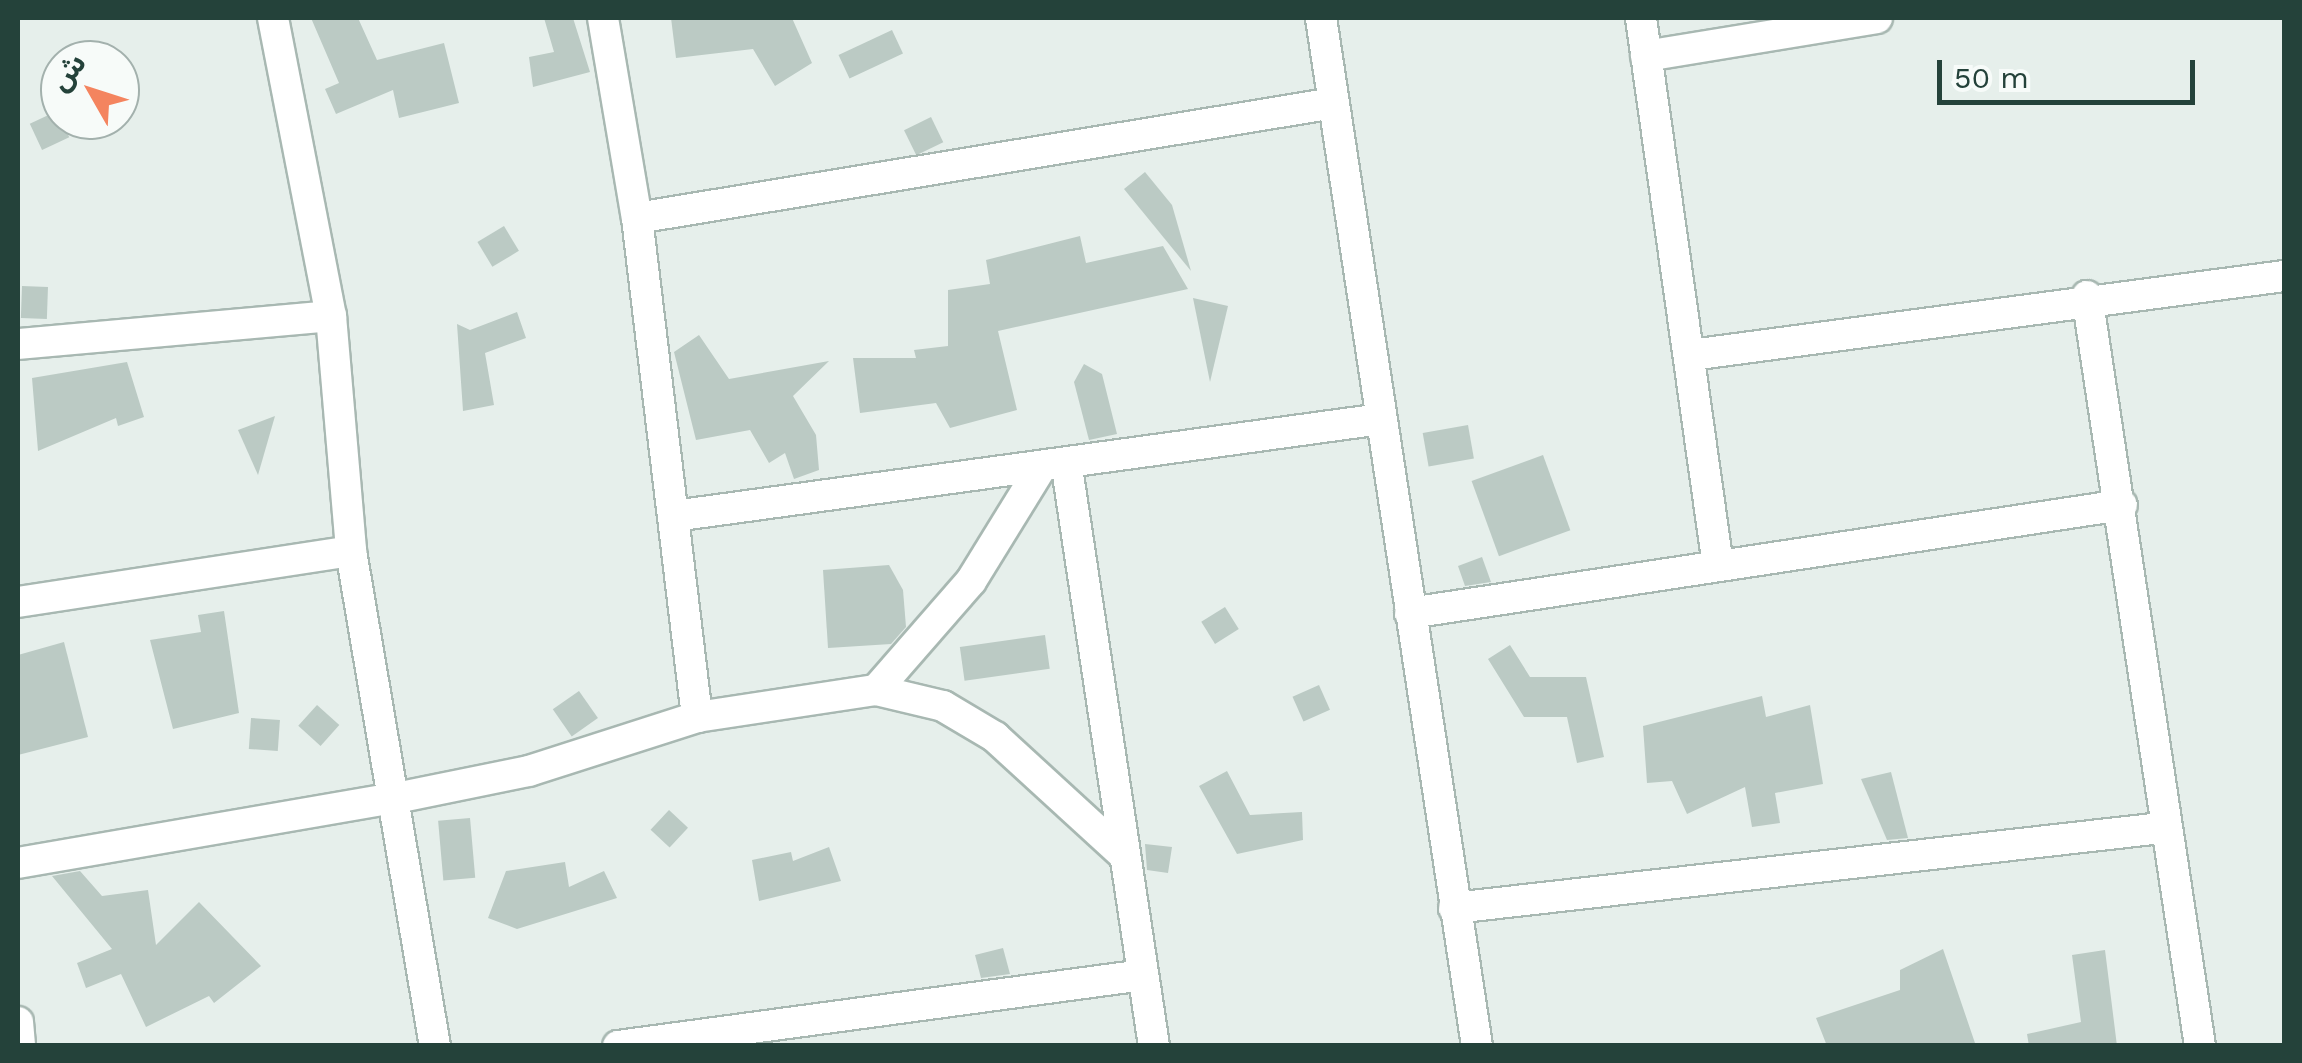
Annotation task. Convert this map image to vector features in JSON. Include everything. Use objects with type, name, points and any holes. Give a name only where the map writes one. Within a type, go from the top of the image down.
[{"type":"street","points":[[273,18],[331,316],[351,551],[396,798],[435,1046]]},
{"type":"street","points":[[603,18],[637,218],[697,717]]},
{"type":"street","points":[[1322,18],[1477,1046]]},
{"type":"street","points":[[1640,18],[1691,355],[1718,566]]},
{"type":"street","points":[[1646,56],[1877,18]]},
{"type":"street","points":[[637,218],[1334,103]]},
{"type":"street","points":[[1691,355],[2088,296],[2284,276]]},
{"type":"street","points":[[2088,296],[2122,505],[2162,828],[2200,1046]]},
{"type":"street","points":[[18,344],[331,316]]},
{"type":"street","points":[[674,516],[1053,470],[1381,420]]},
{"type":"street","points":[[876,690],[972,581],[1053,470]]},
{"type":"street","points":[[1053,470],[1125,856],[1154,1046]]},
{"type":"street","points":[[1410,613],[2122,505]]},
{"type":"street","points":[[18,602],[351,551]]},
{"type":"street","points":[[18,863],[396,798],[529,770],[697,717],[876,690],[944,706],[994,737],[1125,856]]},
{"type":"street","points":[[1454,908],[2162,828]]},
{"type":"street","points":[[618,1046],[1143,975]]},
{"type":"street","points":[[18,1022],[20,1046]]},
{"type":"building","points":[[311,18],[358,18],[377,60],[444,43],[459,103],[399,118],[393,90],[336,114],[325,89],[339,83]]},
{"type":"building","points":[[544,18],[573,18],[590,72],[533,87],[529,57],[554,52]]},
{"type":"building","points":[[671,18],[792,18],[812,63],[775,86],[753,49],[676,58]]},
{"type":"building","points":[[892,30],[903,54],[850,78],[839,55]]},
{"type":"building","points":[[931,117],[943,142],[916,155],[904,130]]},
{"type":"building","points":[[40,119],[40,140],[63,140],[42,150],[30,124]]},
{"type":"building","points":[[1145,172],[1172,205],[1191,271],[1124,189]]},
{"type":"building","points":[[504,226],[519,251],[492,267],[477,242]]},
{"type":"building","points":[[1080,236],[1086,263],[1163,246],[1188,289],[998,331],[1017,410],[950,428],[936,403],[860,413],[853,358],[916,358],[914,350],[948,346],[948,290],[990,284],[986,260]]},
{"type":"building","points":[[22,286],[48,287],[47,319],[21,318]]},
{"type":"building","points":[[1193,298],[1228,306],[1210,382]]},
{"type":"building","points":[[517,312],[526,338],[485,353],[494,405],[463,411],[457,324],[470,330]]},
{"type":"building","points":[[699,335],[729,379],[829,361],[793,396],[816,435],[819,470],[794,479],[785,453],[769,463],[750,430],[696,440],[674,352]]},
{"type":"building","points":[[127,362],[144,417],[118,426],[116,418],[38,451],[32,378]]},
{"type":"building","points":[[1084,364],[1102,374],[1117,434],[1089,440],[1074,382]]},
{"type":"building","points":[[275,416],[258,475],[238,430]]},
{"type":"building","points":[[1468,425],[1474,458],[1429,466],[1423,433]]},
{"type":"building","points":[[1543,455],[1570,530],[1499,556],[1472,481]]},
{"type":"building","points":[[1482,557],[1491,582],[1465,586],[1458,566]]},
{"type":"building","points":[[889,565],[903,590],[906,627],[891,644],[828,648],[823,570]]},
{"type":"building","points":[[1225,607],[1239,629],[1215,644],[1201,622]]},
{"type":"building","points":[[224,611],[239,713],[173,729],[150,640],[201,632],[198,615]]},
{"type":"building","points":[[1045,635],[1050,669],[965,681],[960,647]]},
{"type":"building","points":[[64,642],[88,737],[18,755],[18,655]]},
{"type":"building","points":[[1510,645],[1530,677],[1586,677],[1604,757],[1577,763],[1567,717],[1524,717],[1488,659]]},
{"type":"building","points":[[1319,685],[1330,710],[1303,721],[1293,697]]},
{"type":"building","points":[[579,691],[598,718],[572,736],[553,709]]},
{"type":"building","points":[[1762,696],[1766,717],[1810,705],[1823,784],[1775,793],[1780,823],[1752,827],[1745,787],[1687,814],[1672,781],[1647,783],[1643,726]]},
{"type":"building","points":[[317,705],[339,725],[321,746],[298,726]]},
{"type":"building","points":[[251,718],[280,720],[278,751],[249,749]]},
{"type":"building","points":[[1227,771],[1250,815],[1302,812],[1303,840],[1237,854],[1199,786]]},
{"type":"building","points":[[1891,772],[1908,838],[1887,840],[1861,779]]},
{"type":"building","points":[[669,810],[688,828],[670,847],[651,830]]},
{"type":"building","points":[[470,818],[475,878],[443,881],[438,821]]},
{"type":"building","points":[[1145,844],[1172,847],[1168,873],[1147,870]]},
{"type":"building","points":[[829,847],[841,881],[759,901],[752,860],[791,852],[793,861]]},
{"type":"building","points":[[565,862],[569,887],[604,871],[617,898],[517,929],[488,918],[506,871]]},
{"type":"building","points":[[80,871],[102,896],[148,890],[156,945],[199,902],[261,966],[214,1003],[209,996],[146,1027],[121,974],[86,988],[77,963],[112,949],[52,876]]},
{"type":"building","points":[[1003,948],[1010,974],[981,978],[975,955]]},
{"type":"building","points":[[1943,949],[1976,1046],[1827,1046],[1816,1018],[1900,990],[1900,970]]},
{"type":"building","points":[[2105,950],[2117,1046],[2029,1046],[2027,1034],[2081,1022],[2072,955]]}]
